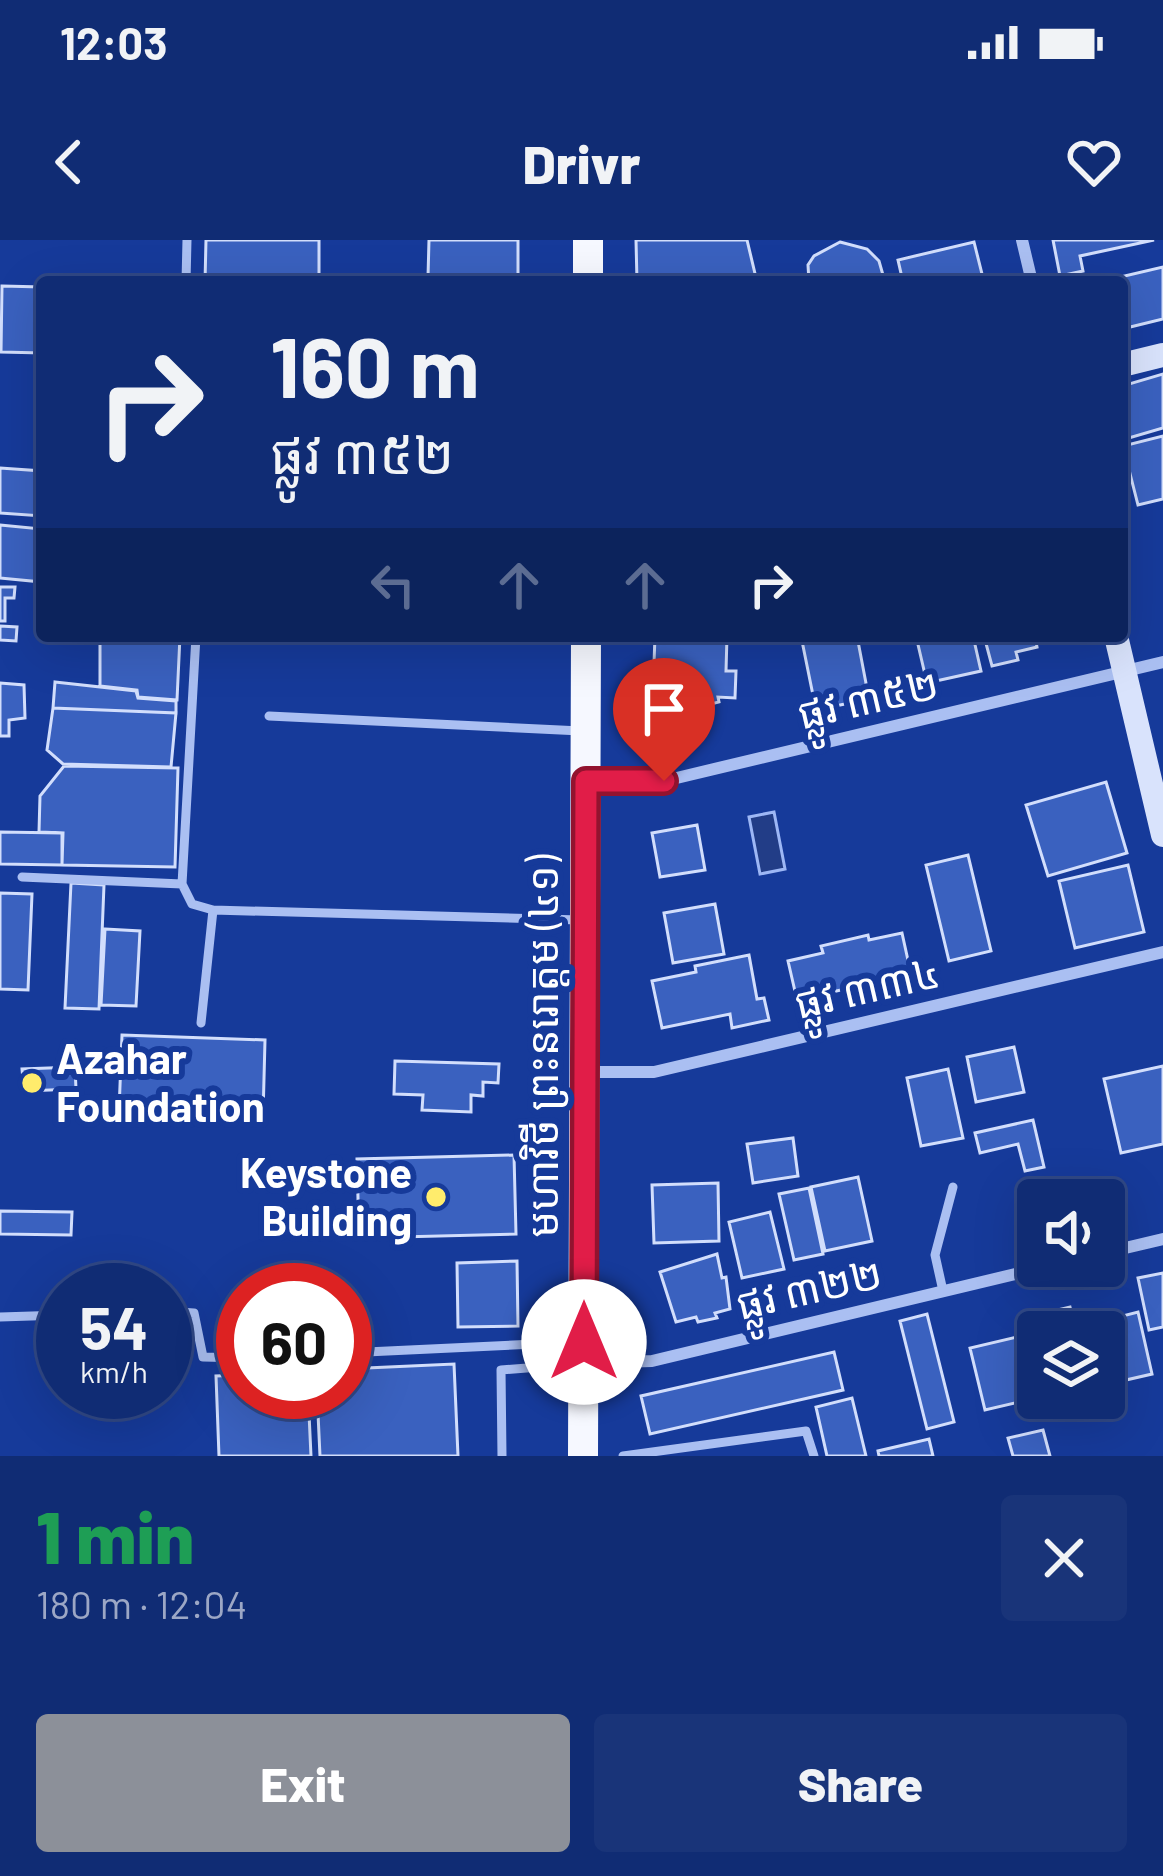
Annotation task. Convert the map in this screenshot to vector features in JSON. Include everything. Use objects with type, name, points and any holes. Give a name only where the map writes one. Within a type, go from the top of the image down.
[{"type":"main road","points":[[588,240],[588,276]]},
{"type":"main road","name":"មហាវិថី ព្រះនរោត្តម (៤១)","points":[[583,1456],[586,642]]},
{"type":"street","points":[[1022,240],[1031,276]]},
{"type":"street","points":[[1128,364],[1163,355]]},
{"type":"street","points":[[1117,642],[1163,835]]},
{"type":"street","name":"ផ្លូវ ៣៥២","points":[[586,781],[664,781],[1163,662]]},
{"type":"street","name":"ផ្លូវ ៣៣៤","points":[[584,1072],[654,1072],[1163,952]]},
{"type":"street","points":[[1125,1248],[1163,1239]]},
{"type":"street","name":"ផ្លូវ ៣២២","points":[[584,1352],[652,1360],[1017,1273]]},
{"type":"lane","points":[[186,276],[187,240]]},
{"type":"lane","points":[[196,642],[182,884],[192,904],[213,910],[585,920]]},
{"type":"lane","points":[[269,716],[586,731]]},
{"type":"lane","points":[[22,877],[182,884]]},
{"type":"lane","points":[[201,1023],[213,910]]},
{"type":"lane","points":[[943,1291],[935,1255],[953,1187]]},
{"type":"lane","points":[[192,1313],[203,1357],[216,1357]]},
{"type":"lane","points":[[0,1317],[36,1316]]},
{"type":"lane","points":[[372,1353],[584,1352]]},
{"type":"lane","points":[[502,1456],[501,1370],[584,1352]]},
{"type":"lane","points":[[623,1456],[806,1431],[814,1456]]},
{"type":"water","points":[[774,812],[785,869],[760,874],[749,817]]},
{"type":"building","points":[[206,240],[319,240],[319,276],[205,276]]},
{"type":"building","points":[[429,240],[518,240],[518,276],[428,276]]},
{"type":"building","points":[[636,240],[747,240],[756,276],[637,276]]},
{"type":"building","points":[[1053,240],[1154,240],[1080,256],[1083,271],[1060,276]]},
{"type":"building","points":[[840,242],[867,249],[879,261],[883,276],[809,276],[814,256]]},
{"type":"building","points":[[974,242],[982,276],[902,276],[898,260]]},
{"type":"building","points":[[1163,267],[1163,319],[1128,328],[1125,276]]},
{"type":"building","points":[[2,286],[36,287],[36,353],[1,352]]},
{"type":"building","points":[[1163,374],[1163,428],[1128,438],[1128,384]]},
{"type":"building","points":[[1163,436],[1163,499],[1138,505],[1128,445]]},
{"type":"building","points":[[0,468],[36,471],[36,516],[0,513]]},
{"type":"building","points":[[0,525],[36,528],[36,581],[0,578]]},
{"type":"building","points":[[0,587],[15,587],[14,598],[5,598],[5,621],[0,621]]},
{"type":"building","points":[[0,626],[17,627],[16,641],[0,640]]},
{"type":"building","points":[[100,642],[180,642],[177,700],[138,697],[137,690],[100,686]]},
{"type":"building","points":[[655,642],[727,642],[726,671],[736,671],[735,698],[718,697],[719,702],[680,712],[680,719],[652,718]]},
{"type":"building","points":[[802,642],[858,642],[869,699],[816,710]]},
{"type":"building","points":[[917,642],[974,642],[981,671],[927,683]]},
{"type":"building","points":[[986,642],[1036,642],[1037,647],[1016,652],[1018,660],[992,666]]},
{"type":"building","points":[[55,682],[136,691],[138,698],[176,701],[176,713],[53,708]]},
{"type":"building","points":[[0,683],[24,685],[25,718],[9,720],[9,736],[0,736]]},
{"type":"building","points":[[53,708],[176,713],[171,767],[63,764],[47,750]]},
{"type":"building","points":[[64,766],[178,768],[175,867],[62,865],[63,833],[39,832],[40,796]]},
{"type":"building","points":[[1106,782],[1127,853],[1048,876],[1026,805]]},
{"type":"building","points":[[697,825],[705,870],[660,877],[652,833]]},
{"type":"building","points":[[0,832],[62,833],[62,865],[0,864]]},
{"type":"building","points":[[968,855],[991,951],[949,961],[926,865]]},
{"type":"building","points":[[1128,865],[1144,932],[1075,948],[1059,881]]},
{"type":"building","points":[[71,883],[104,885],[99,1009],[65,1008]]},
{"type":"building","points":[[0,893],[32,894],[28,990],[0,989]]},
{"type":"building","points":[[715,904],[724,954],[673,963],[664,913]]},
{"type":"building","points":[[105,929],[140,931],[136,1006],[101,1005]]},
{"type":"building","points":[[902,933],[911,974],[797,1000],[788,961],[823,953],[821,946]]},
{"type":"building","points":[[749,955],[757,999],[764,998],[769,1020],[732,1028],[730,1014],[662,1028],[652,981]]},
{"type":"building","points":[[122,1035],[265,1040],[263,1117],[119,1111]]},
{"type":"building","points":[[1014,1047],[1024,1092],[976,1102],[967,1057]]},
{"type":"building","points":[[395,1061],[499,1064],[498,1083],[483,1082],[483,1096],[471,1095],[471,1112],[422,1110],[423,1095],[394,1094]]},
{"type":"building","points":[[1163,1066],[1163,1144],[1121,1153],[1104,1079]]},
{"type":"building","points":[[75,1067],[76,1089],[24,1091],[22,1069]]},
{"type":"building","points":[[948,1069],[963,1138],[921,1146],[907,1078]]},
{"type":"building","points":[[1033,1120],[1044,1167],[1025,1171],[1018,1144],[980,1153],[975,1133]]},
{"type":"building","points":[[793,1138],[798,1176],[753,1183],[747,1144]]},
{"type":"building","name":"Keystone Building","points":[[514,1155],[516,1234],[359,1238],[357,1159]]},
{"type":"building","points":[[858,1177],[872,1241],[825,1251],[811,1187]]},
{"type":"building","points":[[718,1183],[719,1241],[654,1243],[652,1185]]},
{"type":"building","points":[[809,1188],[823,1254],[794,1260],[779,1194]]},
{"type":"building","points":[[0,1211],[72,1212],[71,1235],[0,1234]]},
{"type":"building","points":[[770,1212],[784,1269],[742,1278],[729,1222]]},
{"type":"building","points":[[717,1254],[730,1309],[715,1313],[717,1318],[676,1322],[660,1272]]},
{"type":"building","points":[[517,1261],[518,1326],[458,1327],[457,1263]]},
{"type":"building","points":[[1163,1273],[1163,1327],[1149,1330],[1138,1278]]},
{"type":"building","points":[[1138,1312],[1152,1374],[1125,1380],[1125,1315]]},
{"type":"building","points":[[927,1314],[954,1422],[927,1429],[900,1321]]},
{"type":"building","points":[[1017,1337],[1017,1402],[985,1410],[970,1348]]},
{"type":"building","points":[[834,1352],[843,1390],[650,1434],[641,1396]]},
{"type":"building","points":[[454,1364],[458,1456],[320,1456],[318,1419],[372,1419],[372,1368]]},
{"type":"building","points":[[852,1398],[866,1456],[827,1456],[816,1407]]},
{"type":"building","points":[[218,1419],[309,1419],[311,1456],[219,1456]]},
{"type":"building","points":[[1043,1430],[1050,1456],[1013,1456],[1008,1438]]},
{"type":"building","points":[[929,1439],[933,1456],[879,1456],[878,1451]]},
{"type":"place","name":"Azahar Foundation","points":[[32,1083]]},
{"type":"place","name":"Keystone Building","points":[[436,1197]]},
{"type":"route","points":[[584,1342],[586,781],[664,781]]}]
